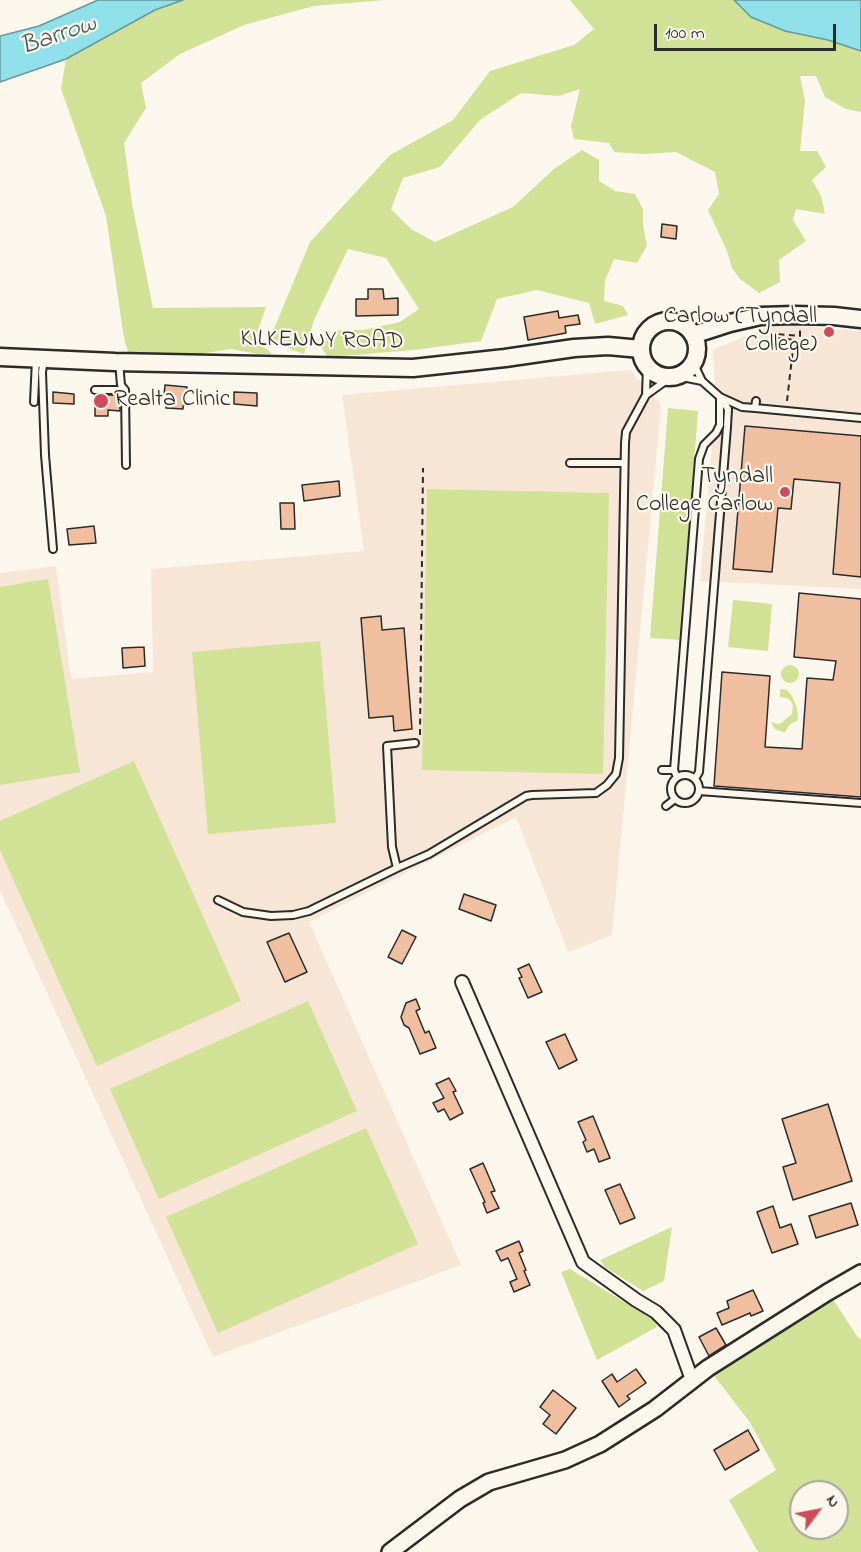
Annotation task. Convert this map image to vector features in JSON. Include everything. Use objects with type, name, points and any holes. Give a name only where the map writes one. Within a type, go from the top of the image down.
[{"type":"main road","points":[[693,335],[730,322],[761,316],[802,315],[861,319]]},
{"type":"main road","points":[[664,322],[675,322],[686,327],[693,335],[697,345],[693,363],[687,371],[674,376],[658,375],[647,366],[641,349],[646,334],[654,326],[664,322]]},
{"type":"main road","name":"KILKENNY ROAD","points":[[0,357],[119,362],[413,368],[574,348],[608,346],[641,349]]},
{"type":"street","points":[[462,982],[584,1262],[656,1312],[674,1330],[692,1380]]},
{"type":"street","points":[[390,1552],[460,1499],[489,1482],[565,1460],[600,1444],[655,1410],[708,1368],[861,1273]]},
{"type":"lane","points":[[34,402],[40,358]]},
{"type":"lane","points":[[40,358],[45,455],[54,549]]},
{"type":"lane","points":[[119,362],[122,385],[125,390],[126,465]]},
{"type":"lane","points":[[693,363],[702,381],[720,397],[728,409],[699,772],[695,779]]},
{"type":"lane","points":[[218,900],[243,912],[271,916],[293,915],[309,910],[429,854],[526,796],[596,793],[616,774],[619,759],[626,432],[646,394],[647,366]]},
{"type":"lane","points":[[646,394],[674,376],[702,381]]},
{"type":"lane","points":[[95,390],[125,390]]},
{"type":"lane","points":[[720,397],[742,407],[756,405],[786,411],[861,418]]},
{"type":"lane","points":[[662,770],[676,774],[686,774],[695,779],[699,791],[695,799],[682,803],[675,799],[671,785],[676,774],[699,459],[704,445],[716,433],[720,425],[720,397]]},
{"type":"lane","points":[[570,463],[624,463]]},
{"type":"lane","points":[[396,868],[392,847],[387,746],[415,743]]},
{"type":"lane","points":[[699,791],[861,803]]},
{"type":"lane","points":[[666,806],[675,799]]},
{"type":"lane","points":[[687,803],[689,810]]},
{"type":"path","points":[[786,411],[794,340],[777,338],[777,334],[800,336],[802,315]]},
{"type":"path","points":[[415,743],[420,736],[423,468]]},
{"type":"shaded area","name":"Tyndall College Carlow","points":[[774,324],[861,331],[861,589],[700,581],[716,403],[713,350]]},
{"type":"shaded area","points":[[630,370],[661,405],[612,935],[568,952],[516,817],[309,922],[461,1265],[213,1357],[0,890],[0,573],[56,566],[71,679],[153,672],[151,569],[364,551],[342,395]]},
{"type":"green space","points":[[183,0],[385,0],[314,6],[244,25],[180,54],[141,83],[146,108],[124,143],[132,203],[153,308],[266,307],[255,339],[272,354],[230,349],[189,356],[128,352],[106,216],[61,89],[66,59],[155,9]]},
{"type":"green space","points":[[570,0],[734,0],[751,17],[861,51],[861,112],[846,109],[825,97],[816,76],[800,76],[805,101],[800,151],[817,151],[826,167],[812,180],[821,196],[825,214],[796,209],[793,220],[806,241],[779,260],[780,282],[759,293],[740,279],[732,268],[727,251],[708,210],[719,194],[715,172],[676,152],[644,154],[614,152],[609,143],[574,139],[571,126],[580,89],[559,96],[521,93],[480,120],[440,167],[403,178],[391,209],[411,229],[435,242],[513,207],[554,169],[582,150],[599,160],[599,181],[615,191],[635,194],[643,209],[647,246],[637,263],[614,259],[605,281],[604,301],[623,306],[628,315],[595,324],[589,303],[537,290],[497,299],[481,341],[414,350],[327,356],[322,348],[322,340],[335,330],[363,330],[400,322],[419,309],[386,258],[348,249],[314,320],[304,354],[269,341],[310,242],[390,155],[453,120],[490,71],[574,45],[594,29]]},
{"type":"green space","points":[[668,408],[698,411],[680,640],[650,638]]},
{"type":"green space","points":[[427,489],[609,493],[603,774],[422,770]]},
{"type":"green space","points":[[48,579],[80,772],[0,785],[0,587]]},
{"type":"green space","points":[[733,600],[772,604],[768,651],[728,647]]},
{"type":"green space","points":[[320,641],[336,823],[208,834],[192,652]]},
{"type":"green space","points":[[790,665],[796,668],[799,674],[796,680],[790,683],[784,680],[781,674],[784,668]]},
{"type":"green space","points":[[783,689],[792,696],[798,715],[797,721],[790,724],[785,732],[775,729],[771,722],[781,723],[792,714],[791,701],[780,697],[780,690]]},
{"type":"green space","points":[[134,761],[241,1001],[97,1066],[0,850],[0,821]]},
{"type":"green space","points":[[308,1001],[357,1111],[159,1199],[110,1089]]},
{"type":"green space","points":[[366,1128],[418,1244],[218,1333],[166,1217]]},
{"type":"green space","points":[[672,1227],[664,1281],[643,1291],[605,1267],[600,1260]]},
{"type":"green space","points":[[570,1269],[654,1320],[657,1327],[597,1360],[561,1272]]},
{"type":"green space","points":[[828,1292],[861,1340],[861,1552],[758,1552],[729,1500],[776,1470],[749,1421],[708,1368]]},
{"type":"water","name":"Barrow","points":[[98,0],[183,0],[155,10],[66,59],[0,82],[0,36],[39,26]]},
{"type":"water","points":[[734,0],[861,0],[861,51],[828,40],[785,31],[751,17]]},
{"type":"building","points":[[662,224],[677,226],[676,239],[661,237]]},
{"type":"building","points":[[368,289],[383,289],[384,299],[398,298],[398,315],[356,316],[356,299],[368,299]]},
{"type":"building","points":[[558,311],[559,318],[578,315],[580,324],[565,326],[566,333],[528,340],[524,317]]},
{"type":"building","points":[[165,385],[187,387],[183,409],[166,408]]},
{"type":"building","points":[[53,392],[74,394],[74,404],[53,403]]},
{"type":"building","points":[[234,392],[257,393],[257,406],[234,404]]},
{"type":"building","points":[[95,395],[120,395],[120,411],[108,410],[108,416],[95,416]]},
{"type":"building","name":"Tyndall College Carlow","points":[[745,426],[861,436],[861,577],[833,574],[840,483],[794,479],[791,509],[778,508],[772,572],[733,569]]},
{"type":"building","points":[[339,481],[340,496],[304,501],[302,485]]},
{"type":"building","points":[[280,503],[294,503],[295,529],[281,529]]},
{"type":"building","points":[[94,526],[96,543],[69,545],[67,529]]},
{"type":"building","points":[[799,593],[861,599],[861,797],[714,786],[722,672],[770,676],[765,747],[802,749],[807,678],[833,680],[836,661],[794,657]]},
{"type":"building","points":[[381,616],[382,630],[404,628],[412,729],[394,731],[393,716],[369,718],[361,618]]},
{"type":"building","points":[[144,647],[145,666],[123,668],[122,648]]},
{"type":"building","points":[[464,894],[496,905],[491,921],[459,909]]},
{"type":"building","points":[[402,930],[416,937],[402,964],[388,957]]},
{"type":"building","points":[[289,933],[307,972],[285,982],[267,942]]},
{"type":"building","points":[[529,964],[542,992],[528,998],[519,978],[522,977],[518,969]]},
{"type":"building","points":[[416,999],[420,1009],[416,1011],[425,1033],[429,1031],[436,1048],[420,1054],[409,1028],[404,1025],[401,1017],[406,1003]]},
{"type":"building","points":[[565,1034],[577,1060],[559,1069],[546,1042]]},
{"type":"building","points":[[449,1078],[463,1113],[450,1120],[444,1109],[438,1112],[433,1103],[444,1098],[436,1084]]},
{"type":"building","points":[[828,1104],[852,1181],[793,1200],[783,1167],[796,1163],[782,1119]]},
{"type":"building","points":[[593,1116],[610,1158],[599,1162],[594,1149],[587,1152],[583,1142],[586,1140],[578,1122]]},
{"type":"building","points":[[483,1163],[495,1191],[491,1192],[499,1208],[487,1213],[483,1203],[485,1202],[470,1169]]},
{"type":"building","points":[[620,1184],[635,1218],[620,1224],[605,1190]]},
{"type":"building","points":[[851,1203],[858,1225],[816,1238],[809,1216]]},
{"type":"building","points":[[773,1206],[780,1228],[791,1224],[798,1244],[772,1253],[757,1212]]},
{"type":"building","points":[[519,1241],[523,1251],[519,1253],[530,1285],[514,1292],[510,1282],[517,1279],[508,1258],[501,1261],[496,1251]]},
{"type":"building","points":[[753,1290],[763,1311],[751,1316],[750,1313],[722,1325],[717,1313],[729,1308],[727,1301]]},
{"type":"building","points":[[716,1328],[726,1345],[709,1356],[699,1337]]},
{"type":"building","points":[[636,1369],[646,1383],[627,1396],[630,1399],[619,1407],[602,1381],[612,1374],[617,1382]]},
{"type":"building","points":[[553,1390],[576,1408],[556,1434],[543,1424],[550,1415],[540,1407]]},
{"type":"building","points":[[748,1430],[759,1450],[725,1470],[714,1450]]},
{"type":"place","name":"Carlow (Tyndall College)","points":[[829,332]]},
{"type":"place","name":"Realta Clinic","points":[[101,401]]},
{"type":"place","name":"Tyndall College Carlow","points":[[785,492]]}]
